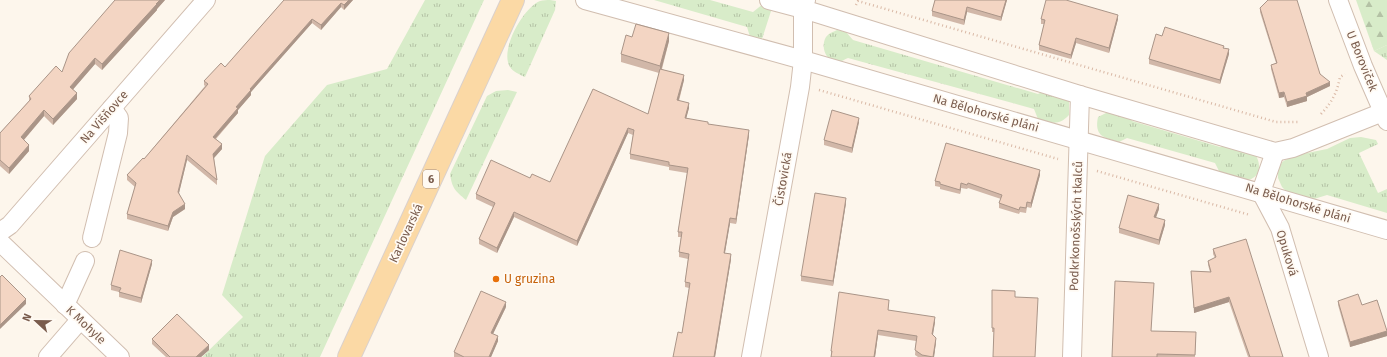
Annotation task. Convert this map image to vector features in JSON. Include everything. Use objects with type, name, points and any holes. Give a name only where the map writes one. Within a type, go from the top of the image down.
[{"type":"main road","name":"Karlovarská","points":[[349,357],[514,0]]},
{"type":"street","name":"Na Višňovce","points":[[0,232],[10,225],[206,0]]},
{"type":"street","name":"Na Bělohorské pláni","points":[[585,0],[803,60],[1261,192],[1387,230]]},
{"type":"street","points":[[769,0],[805,4],[851,24],[1080,95],[1275,152],[1293,148],[1385,117]]},
{"type":"street","name":"U Boroviček","points":[[1338,0],[1363,66],[1385,117]]},
{"type":"street","name":"Čistovická","points":[[751,357],[800,87],[803,60],[805,4]]},
{"type":"street","name":"Podkrkonošských tkalců","points":[[1072,357],[1080,95]]},
{"type":"street","points":[[92,238],[118,133],[119,118],[112,108]]},
{"type":"street","points":[[1261,192],[1275,152]]},
{"type":"street","name":"Opuková","points":[[1261,192],[1280,228],[1318,357]]},
{"type":"street","name":"K Mohyle","points":[[0,242],[120,357]]},
{"type":"street","points":[[65,305],[85,261]]},
{"type":"street","points":[[48,357],[80,320]]},
{"type":"path","points":[[851,24],[858,1],[1276,122],[1305,122]]},
{"type":"path","points":[[1316,118],[1330,104],[1338,89],[1340,76],[1363,66]]},
{"type":"path","points":[[815,89],[1262,218],[1280,228]]},
{"type":"green space","points":[[425,0],[484,0],[320,357],[202,357],[243,317],[222,295],[265,156],[327,85],[387,69]]},
{"type":"green space","points":[[654,0],[710,0],[753,12],[763,4],[772,8],[761,42],[751,40],[747,27]]},
{"type":"green space","points":[[1356,0],[1387,0],[1387,45],[1374,51]]},
{"type":"green space","points":[[540,1],[556,1],[555,10],[525,77],[514,72],[507,60],[510,40],[527,11]]},
{"type":"green space","points":[[837,30],[846,32],[853,40],[1038,94],[1046,90],[1069,100],[1069,115],[1062,121],[1055,123],[1047,122],[1038,119],[1034,109],[848,58],[839,62],[830,60],[825,53],[824,41],[827,36]]},
{"type":"green space","points":[[1387,45],[1387,60],[1374,51]]},
{"type":"green space","points":[[508,90],[517,92],[466,200],[455,189],[450,174],[487,96],[496,91]]},
{"type":"green space","points":[[1110,111],[1128,114],[1132,121],[1220,147],[1229,143],[1242,146],[1253,152],[1256,156],[1259,165],[1258,173],[1251,179],[1240,179],[1219,171],[1215,163],[1127,138],[1119,142],[1109,139],[1101,135],[1097,128],[1097,123],[1098,117]]},
{"type":"green space","points":[[1361,137],[1376,140],[1378,144],[1359,153],[1378,193],[1387,189],[1387,213],[1327,195],[1314,199],[1304,199],[1291,194],[1282,187],[1278,178],[1278,171],[1282,162],[1292,156],[1327,149],[1350,138]]},
{"type":"building","points":[[115,0],[160,0],[102,64],[95,58],[70,87],[77,93],[53,119],[44,110],[21,137],[29,145],[9,168],[0,160],[0,133],[31,99],[29,96],[56,66],[62,72],[69,53]]},
{"type":"building","points":[[284,0],[349,0],[344,5],[341,3],[321,25],[312,19],[250,89],[251,90],[236,107],[238,108],[213,137],[222,144],[213,154],[217,180],[187,155],[178,192],[185,204],[173,212],[168,226],[127,214],[136,183],[127,175],[143,158],[144,159],[208,84],[204,81],[221,63],[225,67]]},
{"type":"building","points":[[935,0],[1006,0],[1001,17],[967,7],[964,20],[932,11]]},
{"type":"building","points":[[1046,0],[1066,0],[1118,15],[1109,48],[1076,38],[1071,55],[1039,45],[1045,20],[1041,19]]},
{"type":"building","points":[[1268,0],[1297,0],[1320,74],[1330,82],[1306,93],[1307,96],[1287,102],[1284,92],[1279,93],[1271,65],[1277,63],[1260,8]]},
{"type":"building","points":[[636,24],[669,33],[660,66],[621,54],[626,35],[632,37]]},
{"type":"building","points":[[1165,27],[1224,46],[1223,48],[1229,49],[1220,80],[1149,59],[1156,34],[1162,36]]},
{"type":"building","points":[[660,69],[684,75],[677,100],[689,103],[685,118],[708,122],[708,124],[749,130],[736,219],[730,218],[724,253],[731,254],[714,357],[673,357],[678,332],[682,333],[690,283],[685,282],[689,254],[679,252],[682,232],[678,232],[688,168],[669,165],[669,162],[630,154],[634,130],[628,128],[577,241],[514,212],[497,248],[479,239],[495,203],[476,194],[491,160],[530,178],[532,174],[550,182],[593,89],[648,114]]},
{"type":"building","points":[[832,110],[859,118],[852,148],[824,140]]},
{"type":"building","points":[[946,143],[1040,170],[1031,203],[1027,202],[1026,208],[1020,207],[1019,210],[999,203],[1002,195],[968,183],[967,185],[961,183],[960,190],[935,181]]},
{"type":"building","points":[[815,193],[846,198],[833,281],[801,276]]},
{"type":"building","points":[[1128,195],[1159,204],[1154,217],[1165,220],[1159,240],[1119,228]]},
{"type":"building","points":[[1246,239],[1283,357],[1250,357],[1229,297],[1194,308],[1191,271],[1211,272],[1208,261],[1216,257],[1213,249]]},
{"type":"building","points":[[120,250],[152,260],[141,298],[119,292],[121,288],[111,285]]},
{"type":"building","points":[[2,275],[26,299],[0,325],[0,277]]},
{"type":"building","points":[[1115,281],[1154,283],[1151,331],[1196,332],[1195,355],[1157,354],[1157,357],[1112,357]]},
{"type":"building","points":[[992,290],[1015,291],[1015,297],[1038,298],[1035,357],[993,357],[994,328],[992,328]]},
{"type":"building","points":[[481,291],[506,302],[491,333],[498,336],[489,357],[464,357],[454,352]]},
{"type":"building","points":[[839,292],[889,300],[888,310],[935,317],[932,334],[936,338],[933,357],[922,355],[915,350],[917,336],[878,330],[874,357],[831,357]]},
{"type":"building","points":[[1358,294],[1362,305],[1377,300],[1387,331],[1350,342],[1338,301]]},
{"type":"building","points":[[177,314],[209,345],[196,357],[170,357],[152,339]]},
{"type":"place","name":"U gruzina","points":[[496,279]]}]
